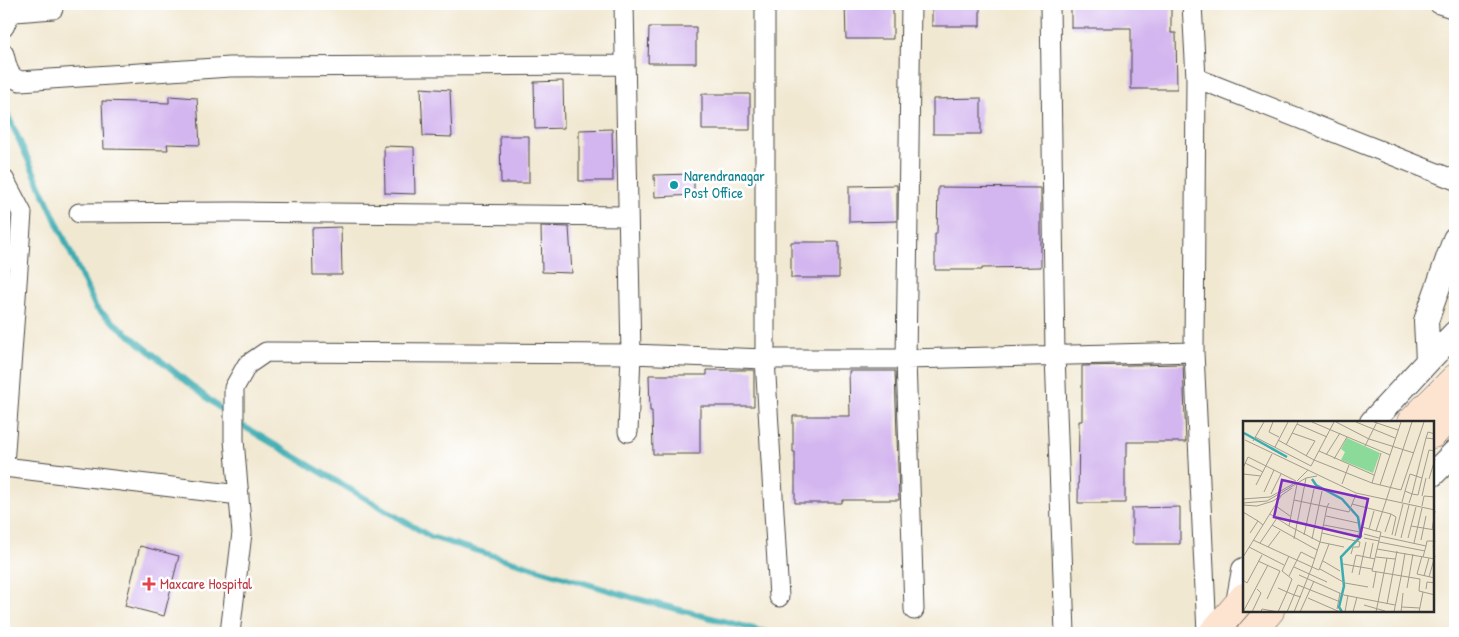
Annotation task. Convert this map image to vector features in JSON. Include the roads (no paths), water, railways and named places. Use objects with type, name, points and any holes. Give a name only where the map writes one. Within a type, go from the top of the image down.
[{"type":"main road","points":[[1412,421],[1455,378]]},
{"type":"main road","points":[[1434,433],[1455,410]]},
{"type":"main road","points":[[1213,633],[1241,600]]},
{"type":"main road","points":[[1251,633],[1269,612]]},
{"type":"street","points":[[624,4],[630,354],[628,432]]},
{"type":"street","points":[[765,4],[765,359],[779,598]]},
{"type":"street","points":[[911,4],[906,359],[914,610]]},
{"type":"street","points":[[1050,4],[1055,355],[1065,633]]},
{"type":"street","points":[[1192,4],[1196,78],[1194,352],[1207,633]]},
{"type":"street","points":[[1439,4],[1455,10]]},
{"type":"street","points":[[4,27],[10,14],[53,9]]},
{"type":"street","points":[[4,54],[9,73],[13,79],[20,81],[230,67],[625,65]]},
{"type":"street","points":[[1196,78],[1455,180]]},
{"type":"street","points":[[4,179],[22,213],[4,466],[239,495]]},
{"type":"street","points":[[79,213],[235,212],[628,216]]},
{"type":"street","points":[[1428,361],[1426,321],[1455,239]]},
{"type":"street","points":[[1373,421],[1455,333]]},
{"type":"street","points":[[230,633],[242,532],[234,440],[234,388],[247,365],[266,352],[630,354],[765,359],[906,359],[1194,352]]},
{"type":"street","points":[[1434,473],[1455,452]]},
{"type":"street","points":[[1241,600],[1243,580]]},
{"type":"waterway","points":[[4,107],[96,308],[238,423],[431,537],[634,598],[769,633]]},
{"type":"place","name":"Narendranagar Post Office","points":[[674,185]]},
{"type":"place","name":"Maxcare Hospital","points":[[149,584]]}]
